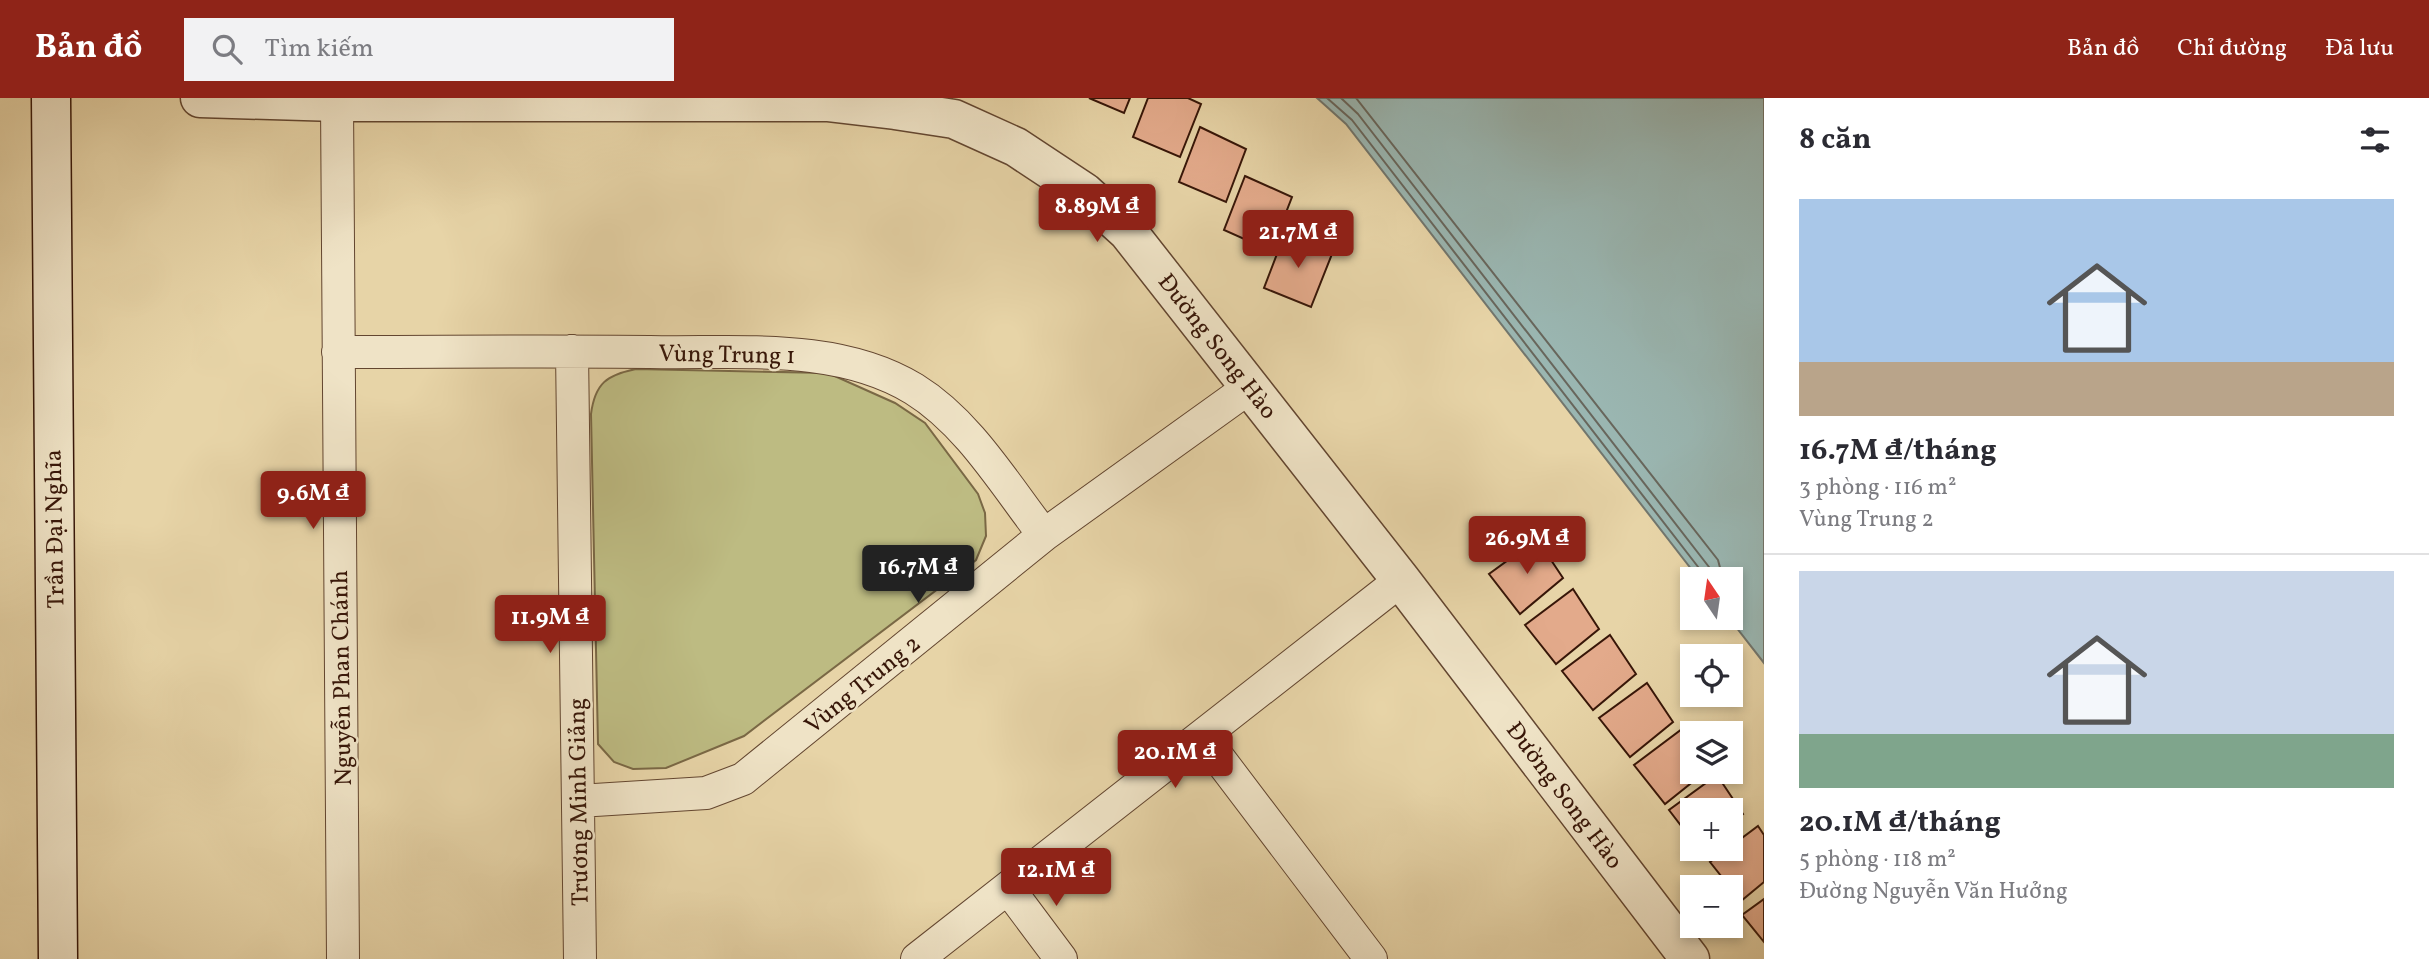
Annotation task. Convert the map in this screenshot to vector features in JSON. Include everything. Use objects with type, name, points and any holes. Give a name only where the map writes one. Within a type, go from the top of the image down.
[{"type":"street","name":"Trần Đại Nghĩa","points":[[51,98],[58,959]]},
{"type":"street","name":"Đường Song Hào","points":[[200,98],[337,102],[827,102],[954,119],[1016,147],[1084,192],[1128,232],[1401,580],[1690,959]]},
{"type":"street","name":"Nguyễn Phan Chánh","points":[[337,102],[343,959]]},
{"type":"street","name":"Vùng Trung 1","points":[[338,352],[572,351],[827,358],[875,371],[915,390],[958,424],[1044,535]]},
{"type":"street","name":"Trương Minh Giảng","points":[[572,351],[580,959]]},
{"type":"street","name":"Vùng Trung 2","points":[[579,801],[706,793],[743,779],[1044,535],[1250,387]]},
{"type":"street","points":[[917,959],[1401,580]]},
{"type":"street","points":[[1202,736],[1371,959]]},
{"type":"street","points":[[1008,888],[1062,959]]},
{"type":"shaded area","points":[[636,369],[828,373],[895,403],[925,423],[978,494],[985,513],[986,536],[976,560],[744,736],[666,768],[633,769],[614,762],[598,744],[591,414],[596,395],[604,382],[617,374]]},
{"type":"water","points":[[1317,98],[1764,98],[1764,663],[1738,630],[1743,630],[1743,567],[1690,567],[1346,124]]},
{"type":"building","points":[[1089,98],[1130,98],[1124,113]]},
{"type":"building","points":[[1148,98],[1188,98],[1201,104],[1180,157],[1133,137]]},
{"type":"building","points":[[1200,127],[1246,149],[1226,202],[1179,182]]},
{"type":"building","points":[[1245,176],[1292,197],[1271,251],[1224,230]]},
{"type":"building","points":[[1285,233],[1332,254],[1311,307],[1264,288]]},
{"type":"building","points":[[1537,539],[1563,578],[1520,614],[1489,574]]},
{"type":"building","points":[[1573,589],[1599,629],[1556,664],[1525,625]]},
{"type":"building","points":[[1610,635],[1636,674],[1593,710],[1562,671]]},
{"type":"building","points":[[1647,683],[1673,722],[1630,757],[1599,718]]},
{"type":"building","points":[[1680,730],[1680,784],[1690,784],[1665,804],[1634,765]]},
{"type":"building","points":[[1705,784],[1723,784],[1732,798],[1685,798]]},
{"type":"building","points":[[1680,802],[1680,824],[1669,810]]},
{"type":"building","points":[[1758,826],[1764,835],[1764,882],[1743,899],[1743,875],[1720,875],[1710,862],[1743,861],[1743,837]]},
{"type":"building","points":[[1764,899],[1764,942],[1743,916]]}]
